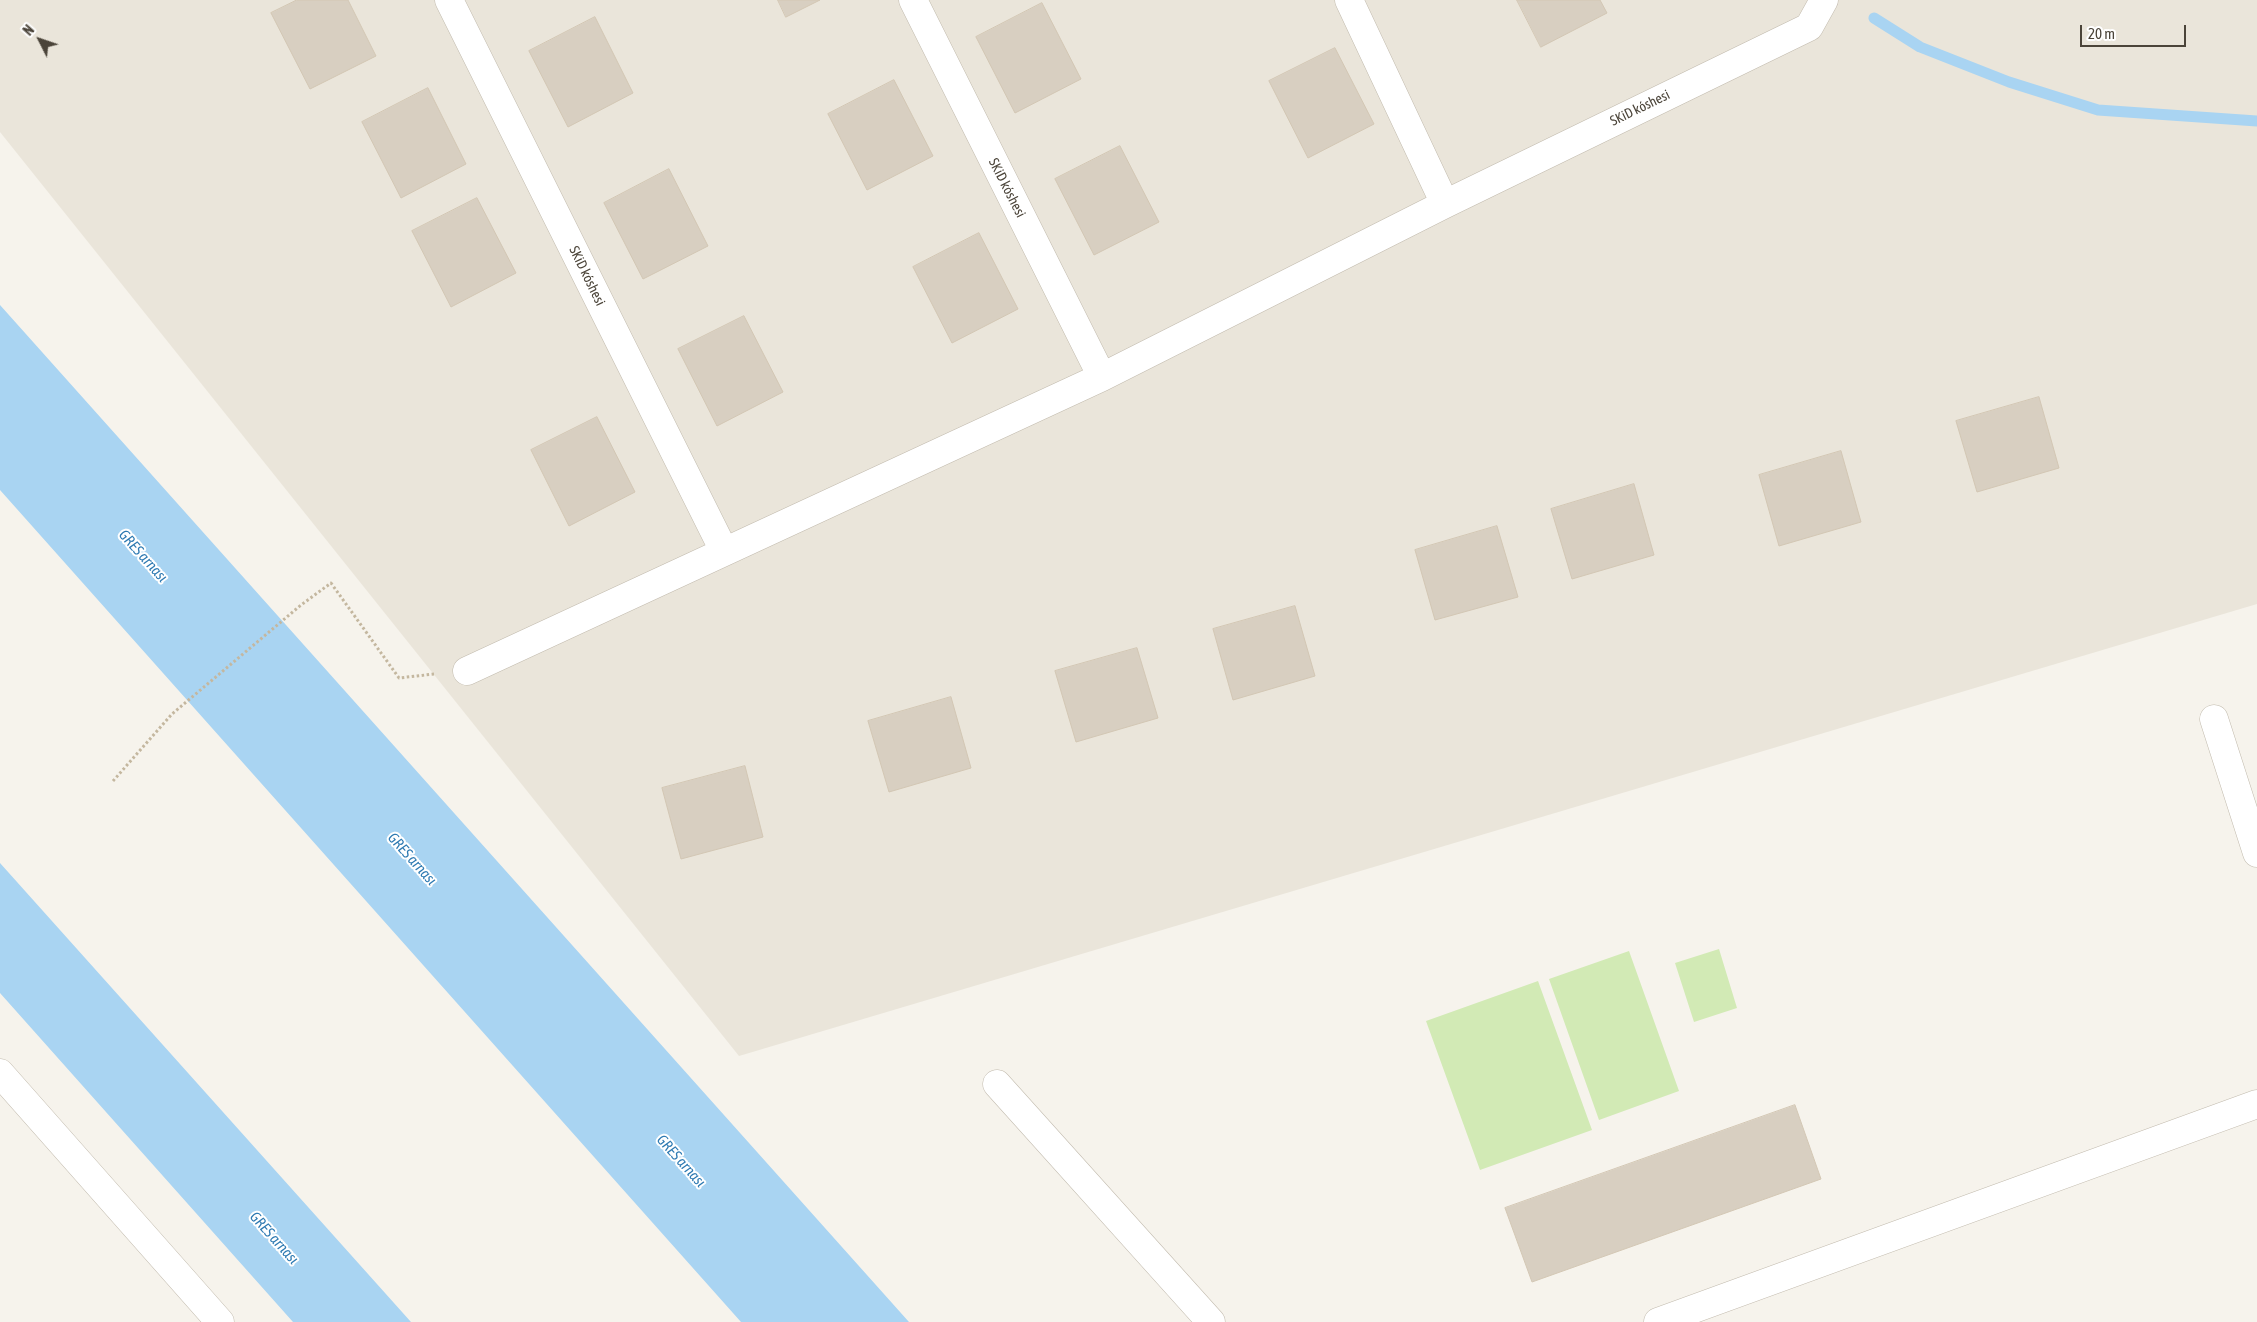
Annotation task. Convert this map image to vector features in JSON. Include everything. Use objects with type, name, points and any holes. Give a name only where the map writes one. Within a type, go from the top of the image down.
[{"type":"street","name":"SKiD kóshesi","points":[[449,0],[724,551]]},
{"type":"street","name":"SKiD kóshesi","points":[[913,0],[1102,377]]},
{"type":"street","points":[[1349,0],[1445,204]]},
{"type":"street","name":"SKiD kóshesi","points":[[467,671],[1102,377],[1445,204],[1809,27],[1824,0]]},
{"type":"street","points":[[2214,719],[2257,854]]},
{"type":"street","points":[[0,1073],[220,1322]]},
{"type":"street","points":[[997,1084],[1211,1322]]},
{"type":"street","points":[[1658,1322],[2257,1104]]},
{"type":"path","points":[[112,781],[172,714],[301,605],[330,583],[399,678],[467,671]]},
{"type":"shaded area","points":[[0,0],[2257,0],[2257,604],[739,1056],[0,132]]},
{"type":"green space","points":[[1719,949],[1737,1008],[1694,1022],[1675,963]]},
{"type":"green space","points":[[1629,951],[1679,1091],[1599,1120],[1549,979]]},
{"type":"green space","points":[[1538,981],[1592,1130],[1480,1170],[1426,1021]]},
{"type":"water","name":"GRES arnası","points":[[0,305],[909,1322],[741,1322],[0,490]]},
{"type":"water","name":"GRES arnası","points":[[0,863],[411,1322],[293,1322],[0,993]]},
{"type":"building","points":[[297,0],[348,0],[376,56],[310,89],[271,13]]},
{"type":"building","points":[[778,0],[820,0],[786,17]]},
{"type":"building","points":[[1517,0],[1600,0],[1607,13],[1541,47]]},
{"type":"building","points":[[1042,3],[1081,79],[1015,113],[976,37]]},
{"type":"building","points":[[595,17],[633,93],[568,127],[529,51]]},
{"type":"building","points":[[1335,48],[1374,124],[1308,158],[1269,81]]},
{"type":"building","points":[[894,80],[933,156],[867,190],[828,114]]},
{"type":"building","points":[[428,88],[466,164],[401,198],[362,122]]},
{"type":"building","points":[[1120,146],[1159,222],[1094,255],[1055,179]]},
{"type":"building","points":[[669,169],[708,246],[643,279],[604,203]]},
{"type":"building","points":[[477,198],[516,273],[451,307],[412,231]]},
{"type":"building","points":[[979,233],[1018,309],[952,343],[913,267]]},
{"type":"building","points":[[744,316],[783,392],[717,426],[678,349]]},
{"type":"building","points":[[2039,397],[2059,468],[1977,492],[1956,421]]},
{"type":"building","points":[[597,417],[635,492],[569,526],[531,450]]},
{"type":"building","points":[[1841,451],[1861,522],[1779,546],[1759,475]]},
{"type":"building","points":[[1634,484],[1654,555],[1572,579],[1551,509]]},
{"type":"building","points":[[1497,526],[1518,597],[1435,620],[1415,550]]},
{"type":"building","points":[[1295,606],[1315,676],[1233,700],[1213,629]]},
{"type":"building","points":[[1137,648],[1158,718],[1076,742],[1055,671]]},
{"type":"building","points":[[951,697],[971,768],[889,792],[868,721]]},
{"type":"building","points":[[745,766],[763,837],[681,859],[662,788]]},
{"type":"building","points":[[1795,1105],[1821,1179],[1532,1282],[1505,1208]]},
{"type":"waterway","points":[[1874,18],[1920,47],[2009,82],[2098,110],[2257,121]]}]
